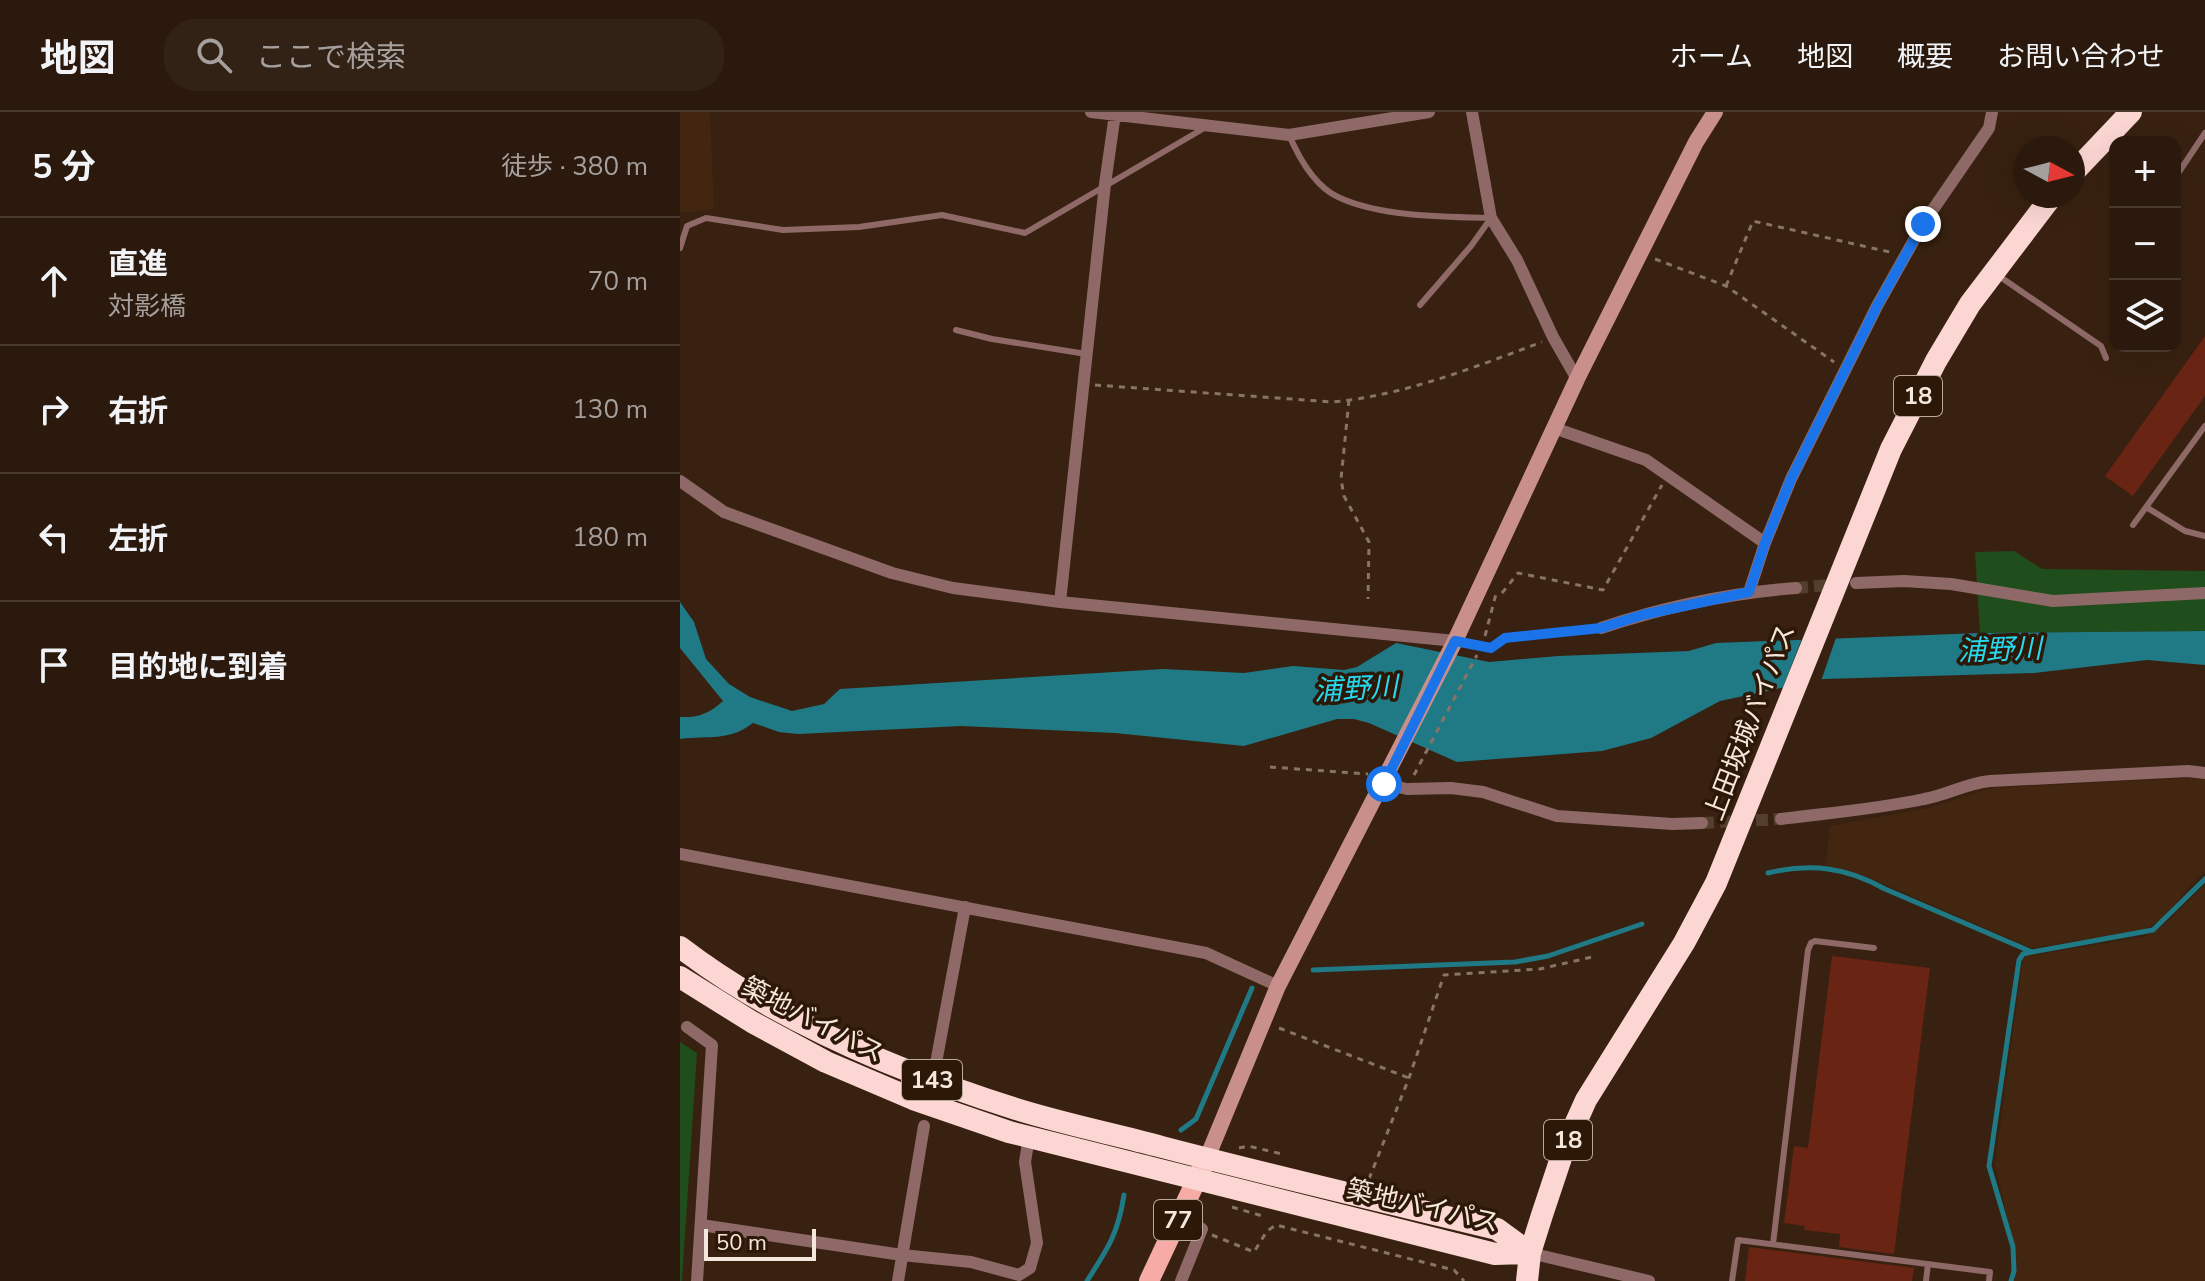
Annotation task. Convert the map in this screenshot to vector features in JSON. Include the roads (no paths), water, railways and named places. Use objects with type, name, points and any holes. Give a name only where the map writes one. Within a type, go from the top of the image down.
[{"type":"highway","points":[[2085,160],[2131,112]]},
{"type":"highway","name":"上田坂城バイパス","points":[[1527,1281],[1530,1253],[1564,1149],[1586,1100],[1703,911],[1891,449],[1936,361],[1970,304],[2043,208]]},
{"type":"highway","name":"築地バイパス","points":[[680,947],[762,1000],[837,1040],[925,1077],[1017,1110],[1497,1229],[1530,1253]]},
{"type":"highway","name":"築地バイパス","points":[[682,984],[841,1069],[913,1099],[1029,1137],[1495,1254],[1530,1253]]},
{"type":"main road","name":"77","points":[[1149,1281],[1207,1158]]},
{"type":"street","points":[[1091,112],[1289,135],[1429,112]]},
{"type":"street","points":[[1472,112],[1491,218],[1517,260],[1553,337],[1577,379]]},
{"type":"street","points":[[1207,1158],[1278,986],[1453,645],[1577,379],[1696,142],[1715,112]]},
{"type":"street","points":[[1749,592],[1791,479],[1877,306],[1923,224],[1989,128],[1992,112]]},
{"type":"street","points":[[1060,602],[1115,114]]},
{"type":"street","points":[[1554,428],[1646,460],[1765,543]]},
{"type":"street","points":[[680,481],[724,512],[892,573],[953,588],[1453,645]]},
{"type":"street","points":[[1856,583],[1904,581],[1951,584],[2053,601],[2205,593]]},
{"type":"street","points":[[1601,628],[1642,615],[1749,592],[1796,588]]},
{"type":"street","points":[[1781,819],[1915,801],[1976,782],[2188,771],[2205,773]]},
{"type":"street","points":[[1388,775],[1407,789],[1451,788],[1483,792],[1557,816],[1672,824],[1702,823]]},
{"type":"street","points":[[680,854],[1206,953],[1278,986]]},
{"type":"street","points":[[936,1063],[965,907]]},
{"type":"street","points":[[682,984],[701,963]]},
{"type":"street","points":[[687,1027],[712,1045],[697,1281]]},
{"type":"street","points":[[898,1281],[924,1126]]},
{"type":"street","points":[[701,1225],[902,1255],[971,1262],[1019,1275],[1030,1268],[1037,1243],[1025,1162],[1029,1137]]},
{"type":"street","points":[[1181,1213],[1202,1229],[1181,1281]]},
{"type":"street","points":[[1530,1253],[1649,1281]]},
{"type":"lane","points":[[680,248],[687,226],[706,218],[783,230],[859,227],[942,215],[1025,233],[1209,125]]},
{"type":"lane","points":[[2181,169],[2205,133]]},
{"type":"lane","points":[[1289,135],[1299,157],[1318,182],[1337,197],[1409,215],[1491,218]]},
{"type":"lane","points":[[1420,305],[1491,218]]},
{"type":"lane","points":[[1993,272],[2101,346],[2106,358]]},
{"type":"lane","points":[[956,330],[1087,354]]},
{"type":"lane","points":[[2133,525],[2202,435],[2205,426]]},
{"type":"lane","points":[[2146,507],[2185,531],[2205,536]]},
{"type":"lane","points":[[1453,645],[1491,648],[1505,638],[1601,628]]},
{"type":"lane","points":[[1773,1244],[1808,950],[1815,941],[1874,948]]},
{"type":"lane","points":[[1732,1281],[1738,1240],[1990,1272],[1989,1281]]},
{"type":"lane","points":[[1926,1281],[1928,1264]]},
{"type":"water","name":"浦野川","points":[[680,602],[694,622],[706,659],[729,684],[750,697],[792,711],[824,704],[840,689],[1163,669],[1244,673],[1293,666],[1344,670],[1357,667],[1396,643],[1489,662],[1689,651],[1716,643],[1980,633],[2205,631],[2205,665],[2147,660],[2034,673],[1823,679],[1720,701],[1651,738],[1602,751],[1457,762],[1354,719],[1337,719],[1244,746],[1115,733],[961,726],[798,734],[779,732],[753,723],[727,735],[680,739],[680,717],[703,714],[723,701],[680,648]]},
{"type":"waterway","points":[[1768,873],[1814,868],[1856,876],[2032,952],[2153,930],[2205,879]]},
{"type":"waterway","points":[[1313,970],[1515,962],[1548,956],[1642,924]]},
{"type":"waterway","points":[[2011,1281],[2014,1271],[2013,1247],[1989,1166],[2019,960],[2023,954],[2032,952]]},
{"type":"waterway","points":[[1181,1130],[1196,1119],[1252,988]]},
{"type":"waterway","points":[[1087,1281],[1111,1240],[1124,1195]]},
{"type":"tunnel","points":[[1796,588],[1840,584]]},
{"type":"tunnel","points":[[1702,823],[1781,819]]}]
